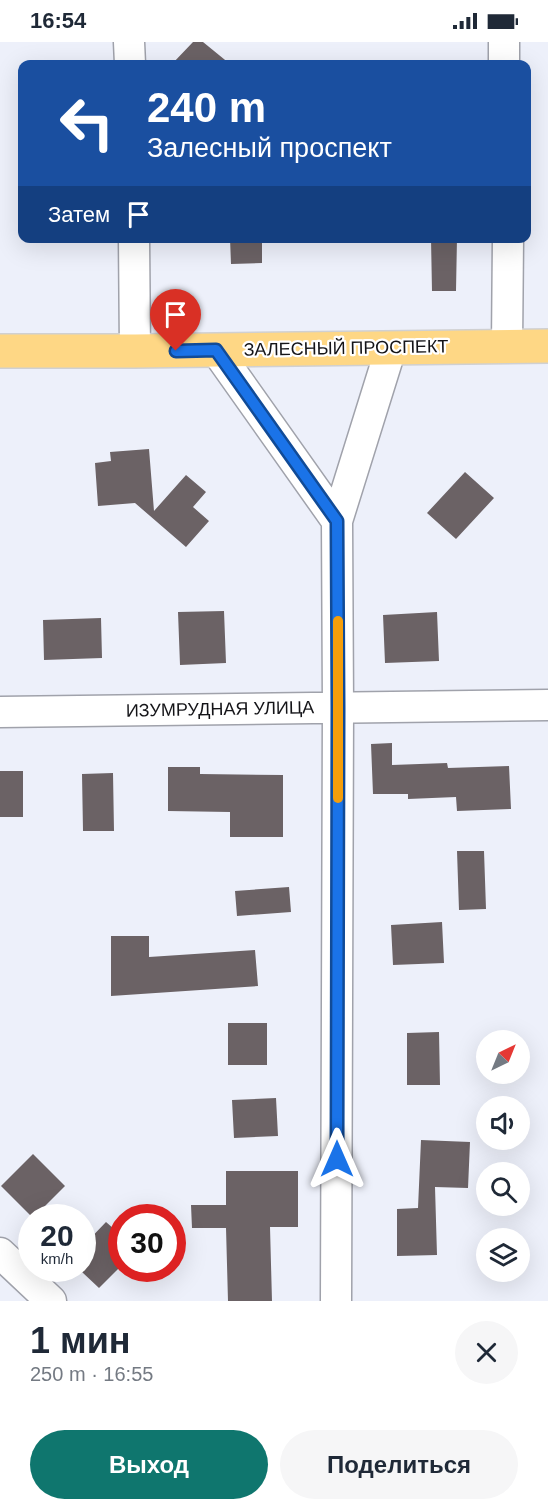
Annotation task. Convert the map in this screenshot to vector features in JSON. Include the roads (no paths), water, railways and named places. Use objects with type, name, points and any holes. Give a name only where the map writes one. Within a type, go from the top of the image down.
[{"type":"main road","name":"ЗАЛЕСНЫЙ ПРОСПЕКТ","points":[[0,351],[548,345]]},
{"type":"street","points":[[129,42],[130,60]]},
{"type":"street","points":[[504,42],[504,60]]},
{"type":"street","points":[[134,243],[135,351]]},
{"type":"street","points":[[507,346],[508,243]]},
{"type":"street","points":[[336,1301],[337,521],[391,348]]},
{"type":"street","points":[[216,350],[337,521]]},
{"type":"street","name":"ИЗУМРУДНАЯ УЛИЦА","points":[[0,712],[548,705]]},
{"type":"street","points":[[0,1253],[51,1301]]}]
